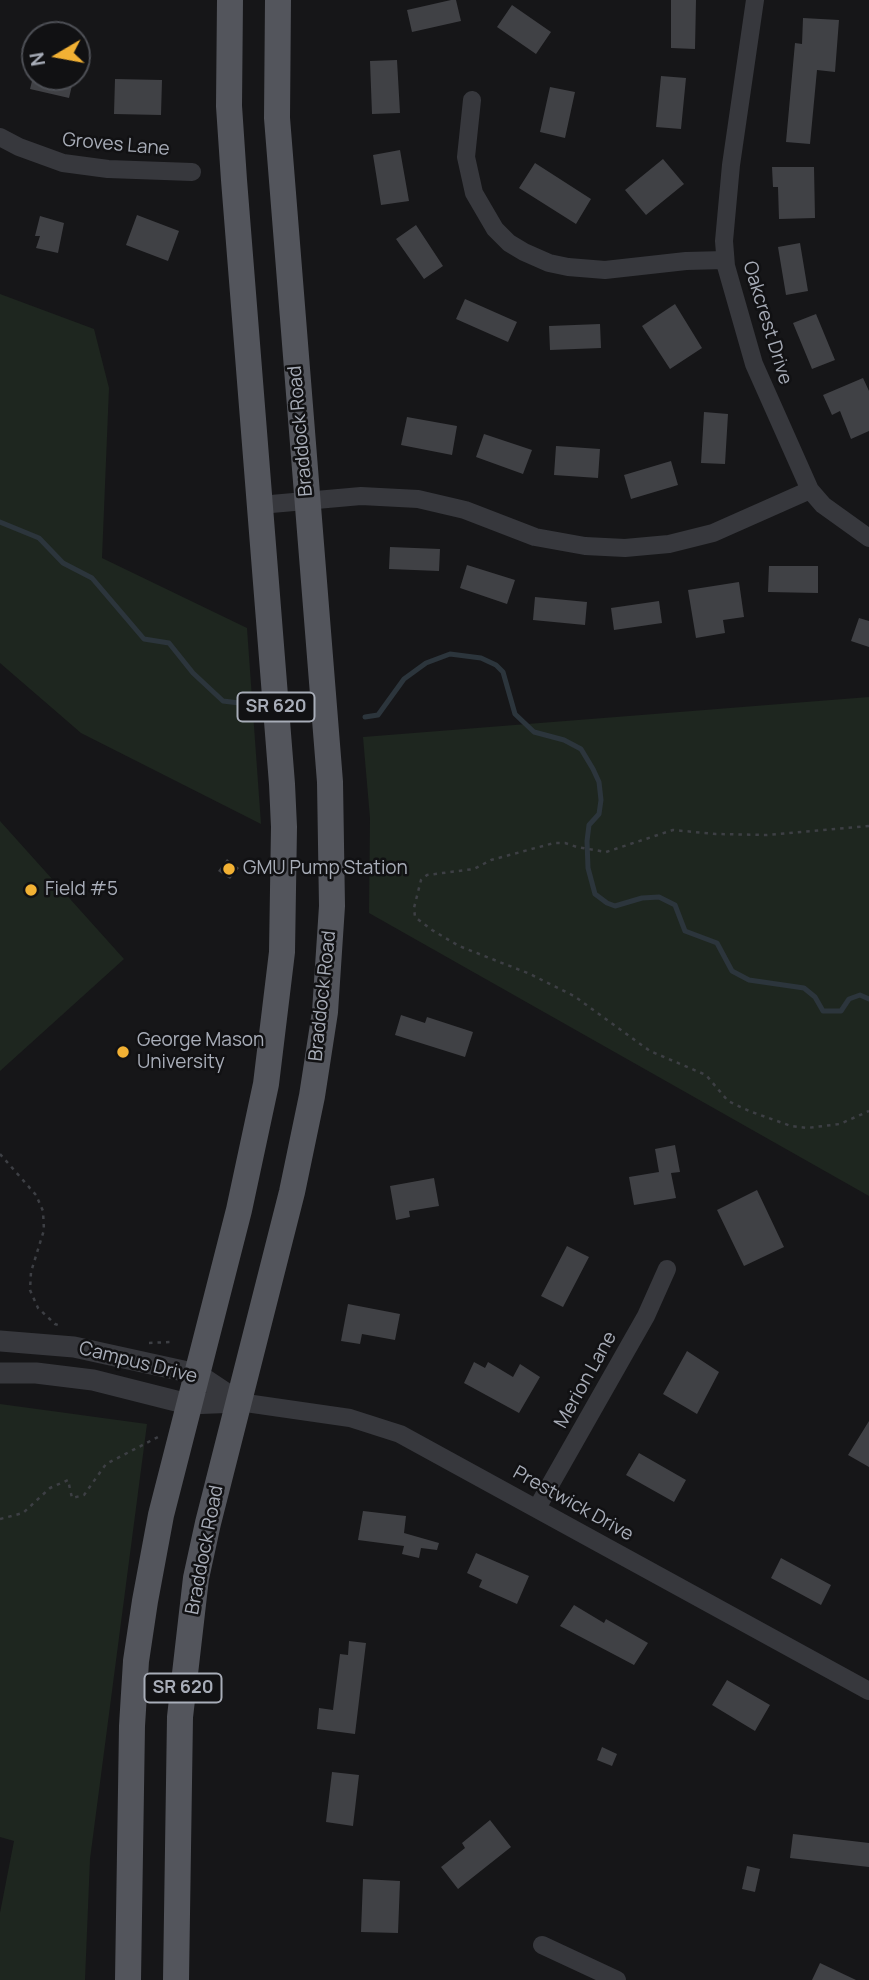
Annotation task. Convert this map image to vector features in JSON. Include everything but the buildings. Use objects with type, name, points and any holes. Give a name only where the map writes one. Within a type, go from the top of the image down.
[{"type":"main road","name":"SR 620","points":[[128,1980],[130,1787],[136,1661],[161,1515],[239,1210],[266,1084],[282,952],[282,784],[231,131],[228,42],[230,0]]},
{"type":"main road","name":"Braddock Road","points":[[176,1980],[180,1717],[199,1567],[292,1192],[312,1096],[325,1012],[332,906],[330,782],[277,118],[278,0]]},
{"type":"street","name":"Oakcrest Drive","points":[[755,0],[731,165],[724,241],[725,260],[754,364],[810,491],[823,505],[869,538]]},
{"type":"street","points":[[472,100],[466,157],[474,193],[495,229],[509,243],[549,263],[605,270],[686,261],[725,260]]},
{"type":"street","name":"Groves Lane","points":[[0,137],[63,163],[108,169],[192,172]]},
{"type":"street","points":[[260,505],[361,496],[418,499],[466,510],[535,537],[585,546],[625,548],[669,544],[713,533],[810,491]]},
{"type":"street","name":"Merion Lane","points":[[537,1508],[646,1316],[667,1269]]},
{"type":"street","name":"Campus Drive","points":[[0,1341],[74,1347],[197,1374],[239,1402]]},
{"type":"street","name":"Campus Drive","points":[[0,1373],[36,1373],[93,1380],[188,1404],[239,1402]]},
{"type":"street","name":"Prestwick Drive","points":[[239,1402],[350,1418],[382,1427],[417,1442],[867,1685]]},
{"type":"street","points":[[542,1945],[617,1980]]},
{"type":"path","points":[[869,826],[767,835],[673,830],[606,852],[565,843],[554,844],[491,860],[474,869],[427,875],[421,880],[416,893],[415,917],[459,946],[530,974],[574,996],[650,1051],[706,1075],[728,1101],[749,1111],[791,1126],[807,1128],[841,1125],[869,1111]]},
{"type":"path","points":[[0,1154],[36,1195],[43,1211],[44,1230],[31,1272],[30,1290],[38,1308],[55,1324],[67,1328]]},
{"type":"path","points":[[141,1344],[170,1342]]},
{"type":"path","points":[[0,1519],[23,1513],[50,1488],[68,1480],[72,1498],[84,1494],[106,1464],[160,1435]]},
{"type":"shaded area","points":[[0,294],[94,329],[109,388],[102,558],[247,628],[261,824],[81,733],[0,663]]},
{"type":"shaded area","points":[[869,697],[869,1196],[369,913],[370,818],[363,737]]},
{"type":"shaded area","name":"Field #5","points":[[0,821],[124,959],[0,1071]]},
{"type":"shaded area","points":[[0,1404],[147,1424],[90,1859],[85,1980],[0,1980],[0,1913],[14,1841],[0,1837]]},
{"type":"waterway","points":[[0,522],[39,538],[63,563],[92,578],[144,639],[169,643],[193,673],[223,701],[239,703]]},
{"type":"waterway","points":[[365,717],[378,715],[404,679],[426,663],[450,654],[481,658],[496,665],[503,672],[515,714],[534,732],[564,740],[581,749],[599,782],[599,814],[589,825],[587,841],[588,868],[595,894],[615,906],[642,898],[659,897],[675,905],[685,931],[717,943],[732,971],[749,980],[804,988],[815,997],[823,1011],[841,1011],[849,999],[860,995],[869,999]]},
{"type":"place","name":"GMU Pump Station","points":[[229,869]]},
{"type":"place","name":"Field #5","points":[[31,890]]},
{"type":"place","name":"George Mason University","points":[[123,1052]]}]
